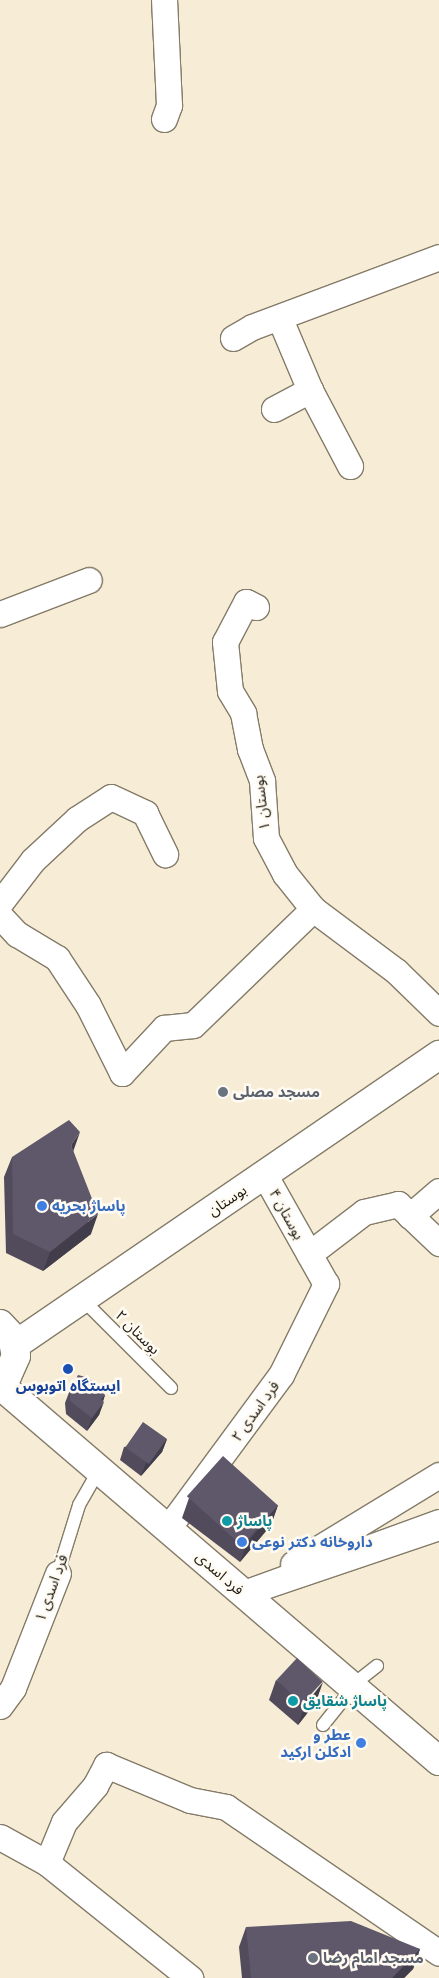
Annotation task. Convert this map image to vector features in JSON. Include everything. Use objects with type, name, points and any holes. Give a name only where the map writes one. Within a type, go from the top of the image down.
[{"type":"main road","name":"بوستان","points":[[7,1334],[82,1299],[439,1055]]},
{"type":"main road","points":[[0,1384],[13,1367],[7,1334]]},
{"type":"main road","name":"فرد اسدی","points":[[0,1384],[439,1761]]},
{"type":"street","points":[[164,0],[169,105],[164,119]]},
{"type":"street","points":[[233,338],[252,327],[439,257]]},
{"type":"street","points":[[280,318],[310,390],[350,466]]},
{"type":"street","points":[[274,409],[310,390]]},
{"type":"street","points":[[0,614],[89,580]]},
{"type":"street","name":"بوستان ۱","points":[[256,607],[246,602],[225,642],[230,691],[243,713],[250,749],[262,781],[266,838],[285,874],[313,909],[396,971],[439,1012]]},
{"type":"street","points":[[0,902],[32,860],[77,819],[111,797],[145,813],[165,854]]},
{"type":"street","points":[[0,916],[18,934],[57,958],[88,1005],[122,1073],[164,1028],[193,1025],[313,909]]},
{"type":"street","name":"بوستان ۴","points":[[264,1174],[326,1284]]},
{"type":"street","points":[[410,1216],[439,1191]]},
{"type":"street","name":"بوستان ۴","points":[[309,1254],[364,1212],[398,1204],[439,1243]]},
{"type":"street","name":"فرد اسدی ۲","points":[[168,1528],[281,1375],[326,1284]]},
{"type":"street","points":[[244,1593],[439,1475]]},
{"type":"street","points":[[244,1593],[439,1522]]},
{"type":"street","points":[[244,1593],[439,1527]]},
{"type":"street","name":"فرد اسدی ۱","points":[[0,1706],[13,1688],[58,1573]]},
{"type":"street","points":[[47,1863],[64,1822],[95,1786],[106,1765],[190,1800],[226,1807],[439,1953]]},
{"type":"street","points":[[0,1837],[47,1863],[190,1978]]},
{"type":"lane","name":"بوستان ۲","points":[[82,1299],[170,1388]]},
{"type":"lane","name":"فرد اسدی ۱","points":[[58,1573],[79,1505],[99,1470]]},
{"type":"lane","points":[[323,1725],[353,1687],[377,1666]]},
{"type":"building","name":"پاساژ بحریه","points":[[69,1120],[80,1132],[71,1145],[98,1214],[50,1252],[13,1234],[12,1157]]},
{"type":"building","points":[[78,1375],[89,1378],[105,1395],[101,1399],[104,1402],[92,1418],[70,1401],[70,1390]]},
{"type":"building","points":[[143,1422],[167,1439],[149,1464],[125,1447]]},
{"type":"building","points":[[223,1456],[278,1506],[242,1546],[187,1496]]},
{"type":"building","points":[[297,1658],[323,1682],[302,1704],[277,1680]]},
{"type":"building","points":[[351,1921],[420,1949],[392,1978],[251,1978],[246,1927]]},
{"type":"place","name":"مسجد مصلی","points":[[223,1092]]},
{"type":"place","name":"پاساژ بحریه","points":[[42,1206]]},
{"type":"place","name":"ایستگاه اتوبوس","points":[[68,1369]]},
{"type":"place","name":"پاساژ","points":[[227,1521]]},
{"type":"place","name":"داروخانه دکتر نوعی","points":[[242,1542]]},
{"type":"place","name":"پاساژ شقایق","points":[[293,1701]]},
{"type":"place","name":"عطر و ادکلن ارکید","points":[[361,1743]]},
{"type":"place","name":"مسجد امام رضا","points":[[313,1958]]}]
